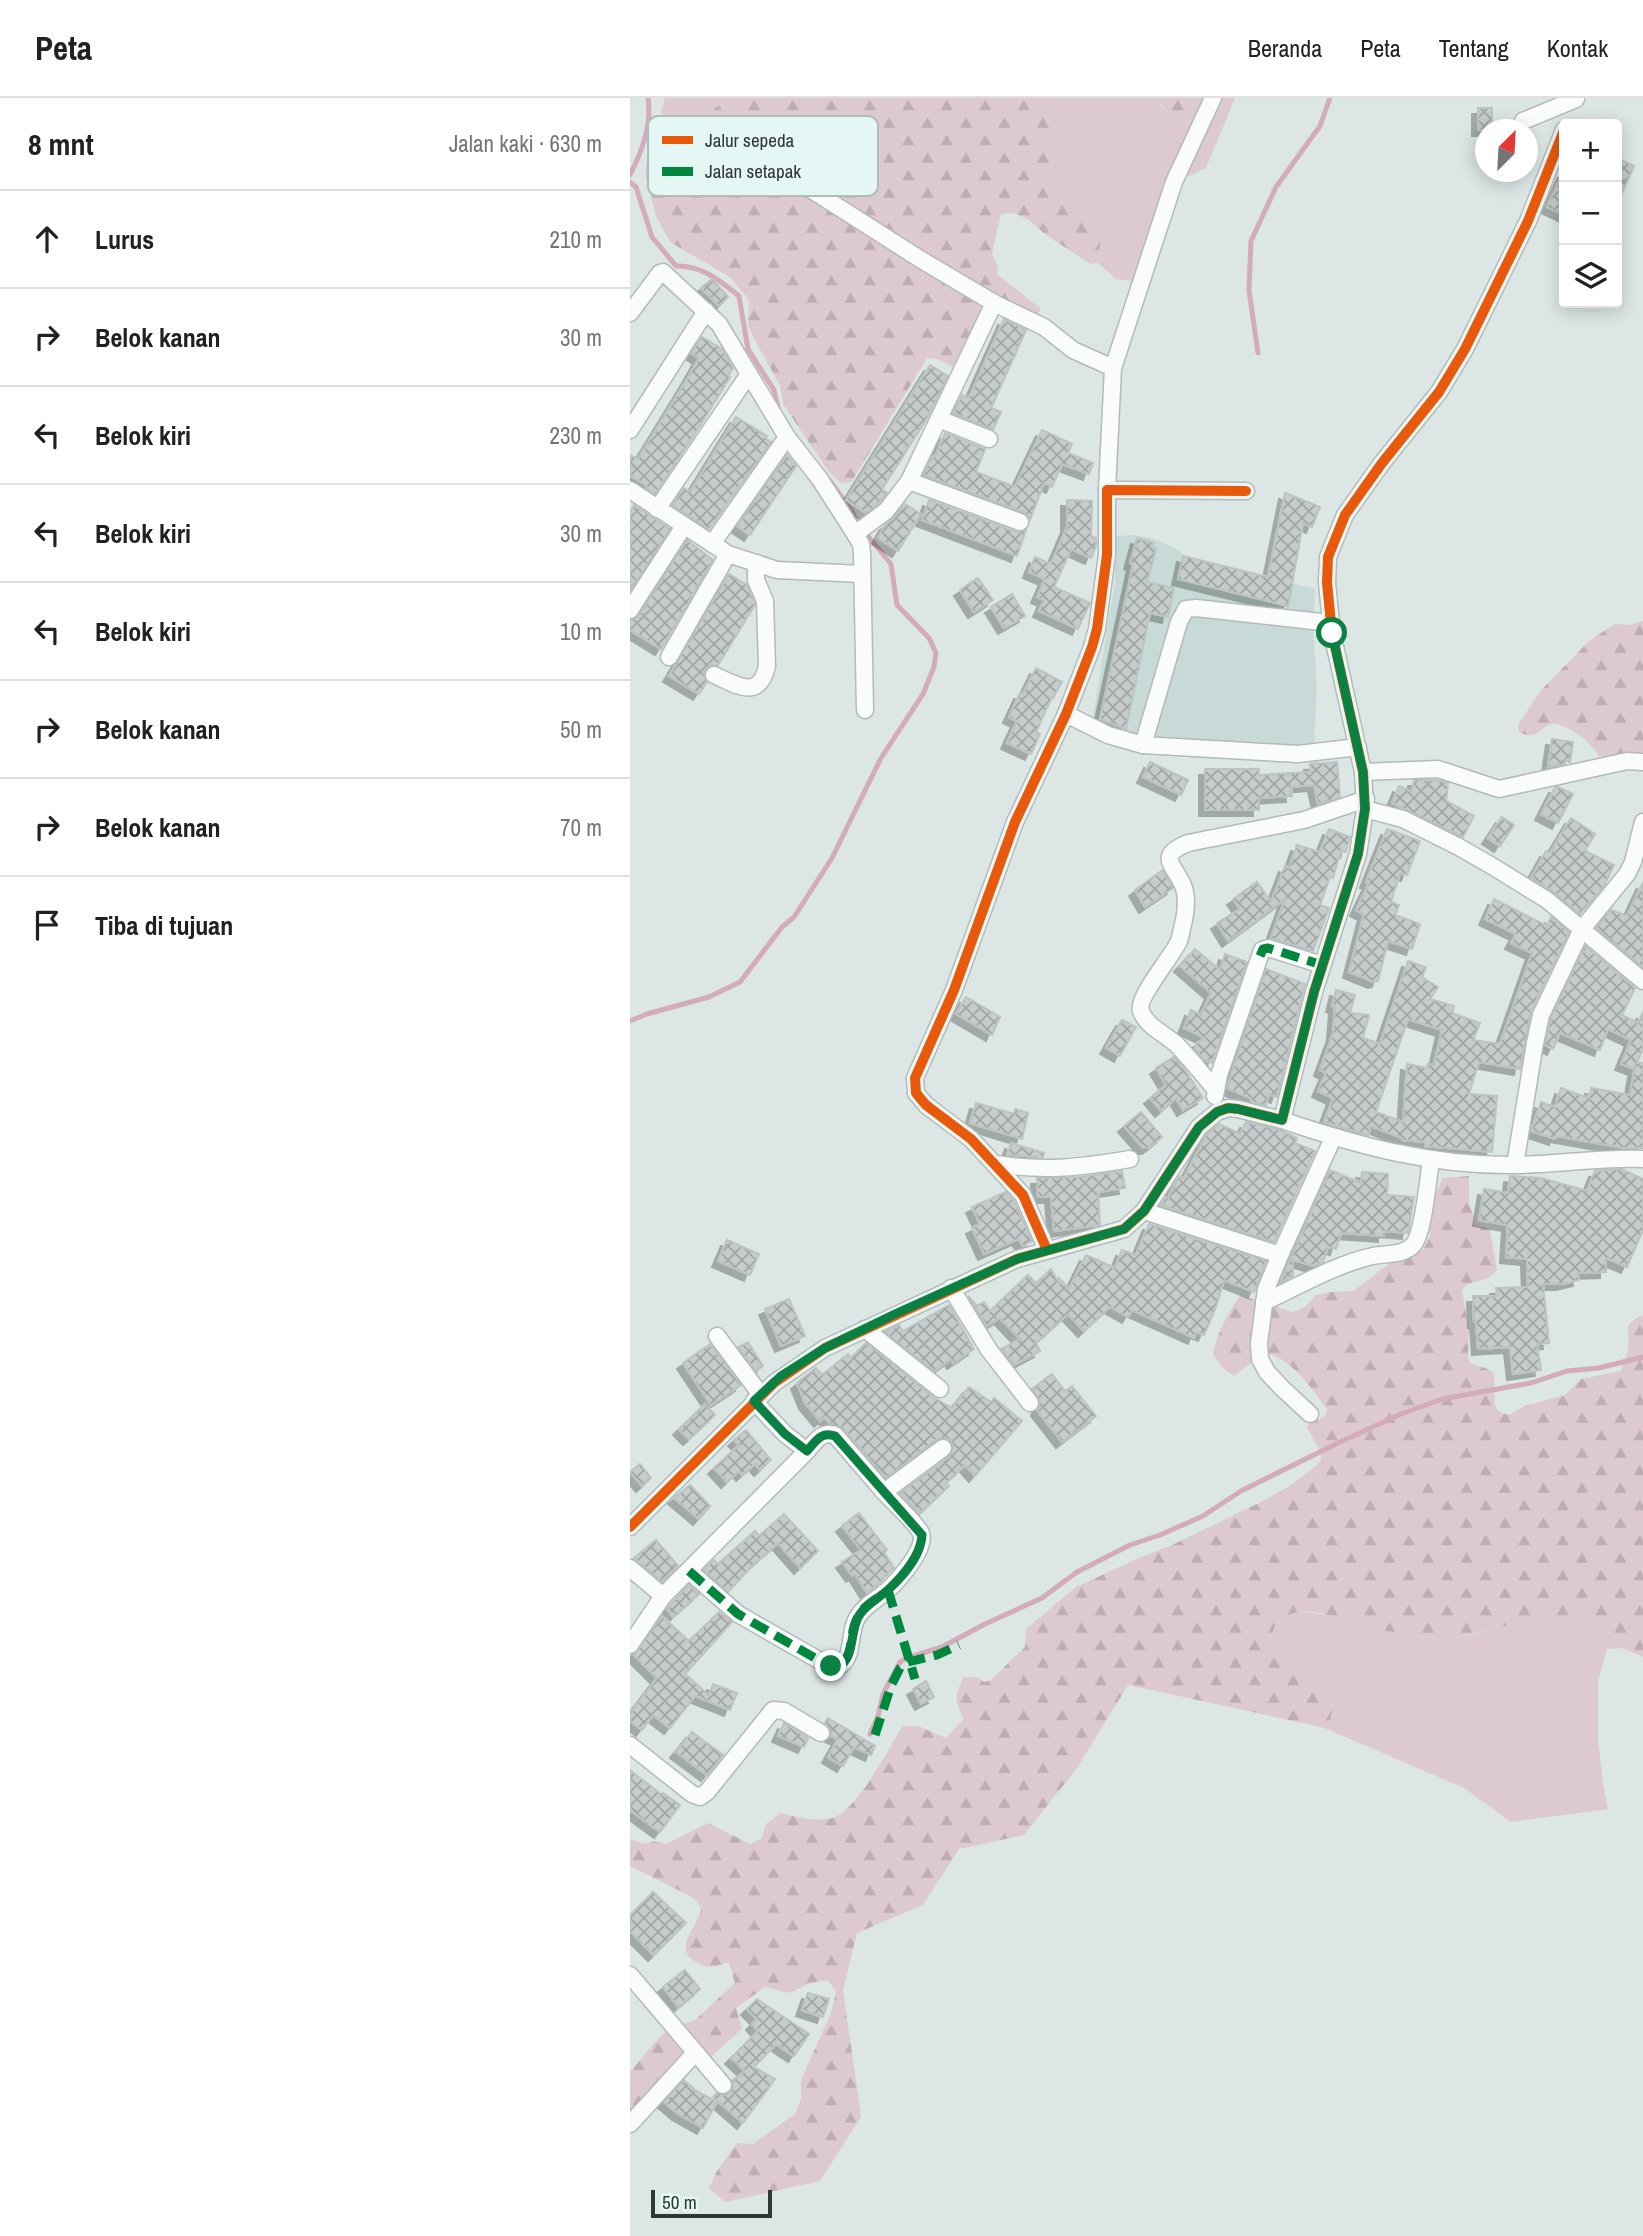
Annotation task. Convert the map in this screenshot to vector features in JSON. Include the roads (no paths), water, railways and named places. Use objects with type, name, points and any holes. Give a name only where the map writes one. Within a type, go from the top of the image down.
[{"type":"street","points":[[1047,1250],[1023,1195],[971,1139],[926,1105],[916,1093],[914,1082],[954,990],[1014,822],[1066,714],[1097,629],[1107,552],[1113,368],[1174,182],[1213,98]]},
{"type":"street","points":[[1528,119],[1576,98]]},
{"type":"street","points":[[1568,119],[1576,98]]},
{"type":"street","points":[[1282,1120],[1322,965],[1358,854],[1365,804],[1363,772],[1330,623],[1327,563],[1345,515],[1382,463],[1439,392],[1465,349],[1528,221],[1559,143]]},
{"type":"street","points":[[820,196],[994,303],[1044,327],[1073,350],[1113,368]]},
{"type":"street","points":[[630,313],[661,272],[706,311],[719,324],[787,437],[860,530],[865,710]]},
{"type":"street","points":[[860,530],[887,511],[909,481],[994,303]]},
{"type":"street","points":[[630,430],[706,311]]},
{"type":"street","points":[[657,509],[749,374]]},
{"type":"street","points":[[939,419],[989,439]]},
{"type":"street","points":[[712,544],[787,437]]},
{"type":"street","points":[[909,481],[1020,522]]},
{"type":"street","points":[[630,490],[728,554],[777,570],[862,573]]},
{"type":"street","points":[[1107,490],[1246,491]]},
{"type":"street","points":[[630,610],[684,526]]},
{"type":"street","points":[[669,657],[728,554]]},
{"type":"street","points":[[715,675],[742,687],[752,688],[756,687],[765,675],[765,601],[757,580],[756,563]]},
{"type":"street","points":[[1143,745],[1179,622],[1186,609],[1330,623]]},
{"type":"street","points":[[1066,714],[1108,735],[1143,745],[1298,754],[1358,747]]},
{"type":"street","points":[[1363,772],[1438,769],[1499,789],[1627,761],[1643,762]]},
{"type":"street","points":[[1215,1088],[1177,1046],[1148,1022],[1141,1014],[1140,1006],[1179,940],[1185,914],[1185,890],[1169,858],[1174,849],[1188,843],[1304,820],[1365,804],[1403,819],[1459,847],[1546,900],[1643,981]]},
{"type":"street","points":[[1515,1165],[1541,1015],[1582,929],[1627,874],[1633,862],[1643,822]]},
{"type":"street","points":[[1217,1112],[1215,1088],[1262,950],[1268,948],[1322,965]]},
{"type":"street","points":[[630,1527],[781,1376],[825,1348],[1017,1259],[1119,1231],[1144,1211],[1199,1127],[1217,1112],[1228,1108],[1282,1120],[1333,1138],[1432,1160],[1463,1164],[1515,1165],[1643,1159]]},
{"type":"street","points":[[1310,1414],[1267,1372],[1260,1359],[1259,1343],[1266,1289],[1333,1138]]},
{"type":"street","points":[[996,1164],[1024,1168],[1062,1168],[1102,1165],[1130,1159]]},
{"type":"street","points":[[1264,1302],[1328,1272],[1372,1256],[1400,1252],[1412,1247],[1419,1234],[1432,1160]]},
{"type":"street","points":[[1144,1211],[1277,1254],[1281,1253]]},
{"type":"street","points":[[951,1288],[989,1350],[1030,1403]]},
{"type":"street","points":[[865,1329],[940,1389]]},
{"type":"street","points":[[717,1336],[785,1434],[807,1451]]},
{"type":"street","points":[[630,1645],[663,1596],[821,1435],[828,1433],[835,1436],[920,1531],[922,1543],[915,1558],[896,1582],[870,1603],[859,1616],[848,1656],[843,1665],[838,1667],[822,1662],[738,1615],[689,1571]]},
{"type":"street","points":[[884,1492],[943,1448]]},
{"type":"street","points":[[630,1568],[663,1596]]},
{"type":"street","points":[[630,1745],[692,1794],[700,1797],[707,1792],[773,1710],[784,1711],[821,1733]]},
{"type":"street","points":[[630,1975],[723,2085]]},
{"type":"street","points":[[630,2124],[695,2053]]},
{"type":"waterway","points":[[648,98],[649,116]]},
{"type":"waterway","points":[[1258,353],[1249,290],[1251,241],[1276,187],[1320,126],[1330,98]]},
{"type":"waterway","points":[[630,175],[648,123]]},
{"type":"waterway","points":[[630,182],[636,187],[652,237],[676,266],[702,271],[739,296],[748,349],[774,390],[779,412]]},
{"type":"waterway","points":[[630,1021],[709,997],[740,982],[782,927],[794,917],[832,858],[881,758],[923,694],[934,667],[936,653],[929,638],[897,605],[891,564],[858,524],[830,481]]},
{"type":"waterway","points":[[870,1734],[883,1694],[900,1662],[942,1647],[1042,1598],[1077,1572],[1130,1545],[1203,1516],[1241,1491],[1338,1443],[1401,1414],[1442,1399],[1531,1383],[1567,1371],[1599,1368],[1643,1357]]}]
